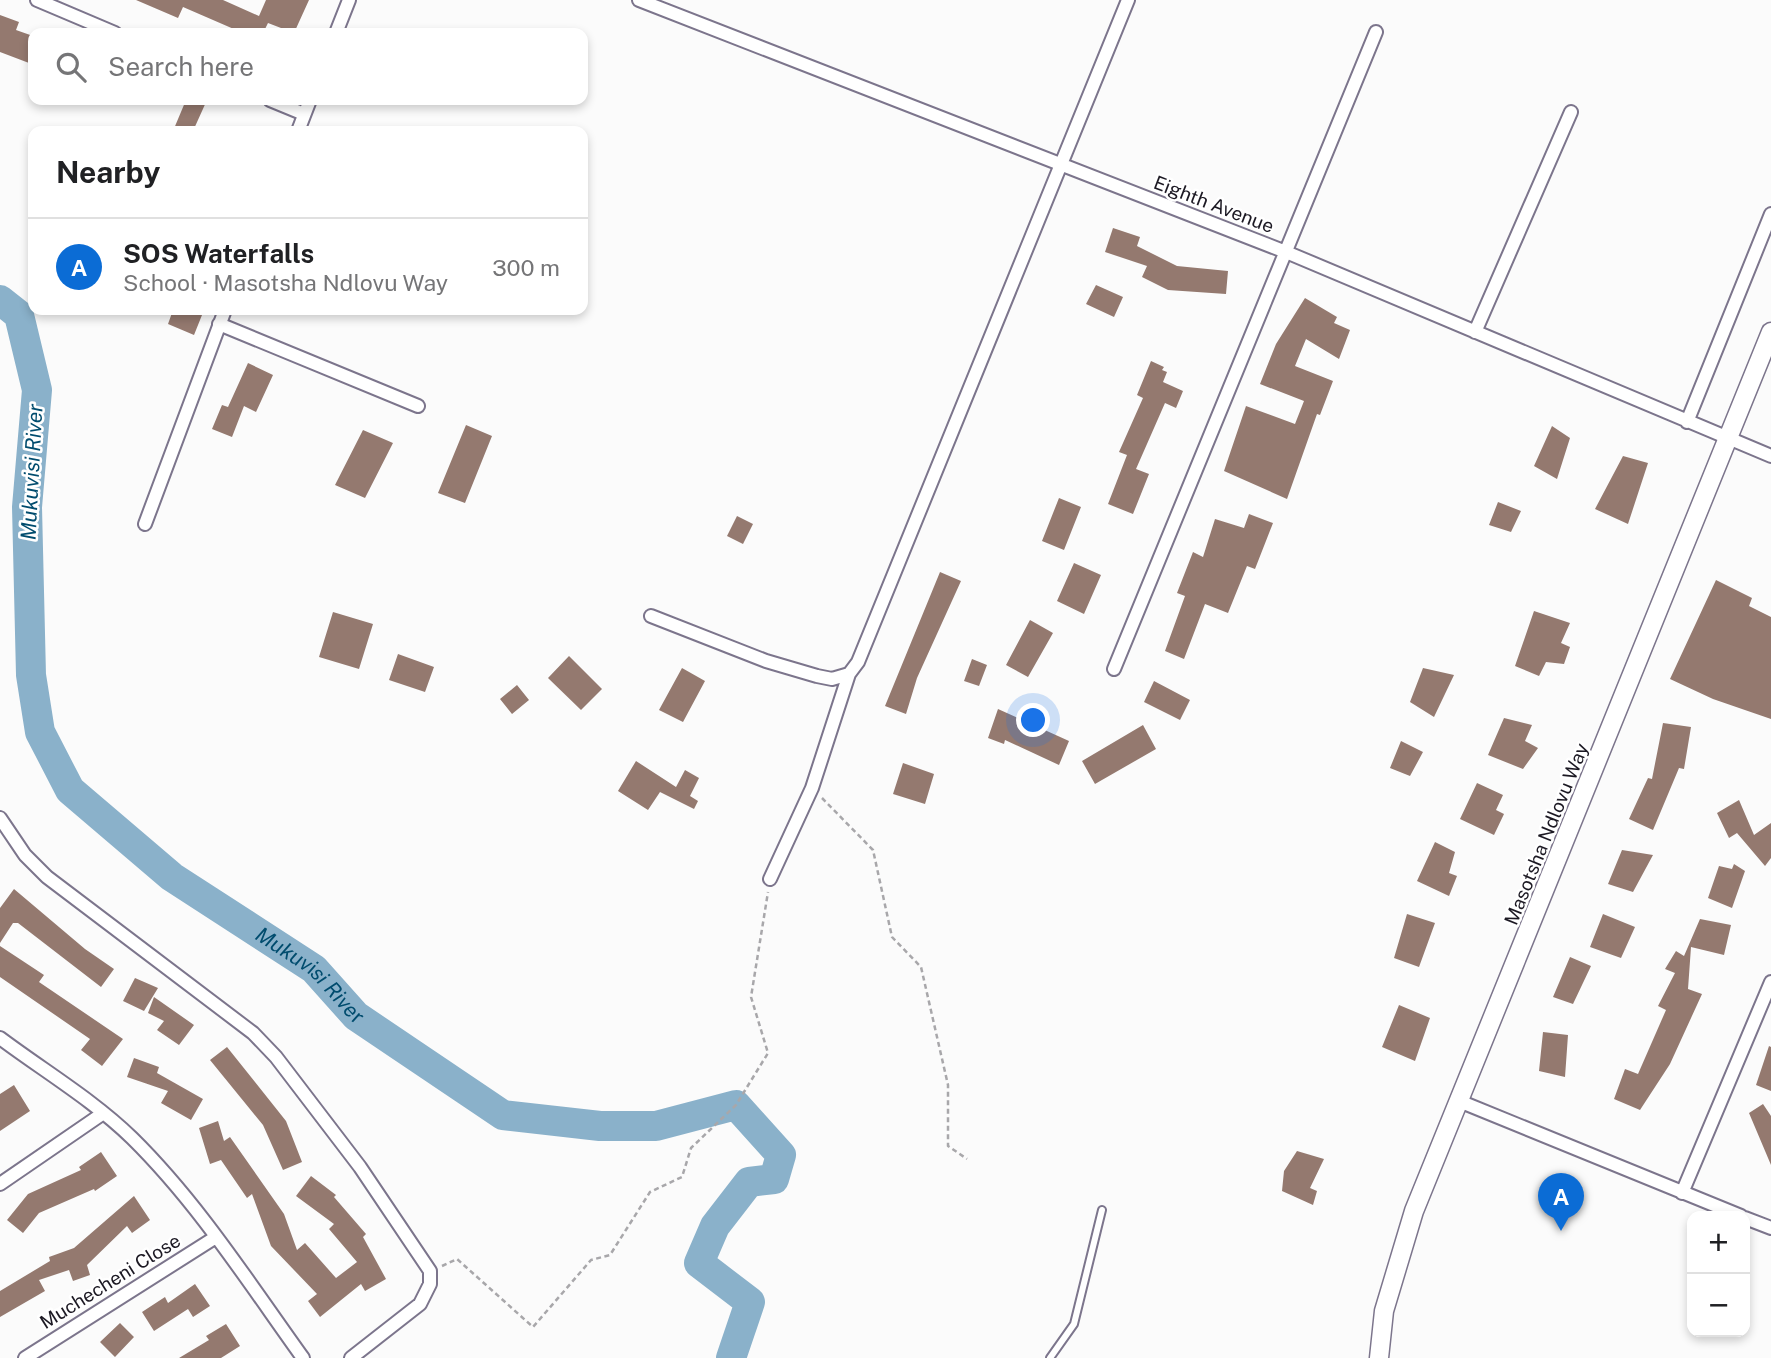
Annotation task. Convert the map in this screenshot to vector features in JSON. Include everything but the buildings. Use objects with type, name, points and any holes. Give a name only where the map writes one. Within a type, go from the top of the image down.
[{"type":"street","points":[[37,0],[103,28]]},
{"type":"street","points":[[338,28],[349,0]]},
{"type":"street","name":"Eighth Avenue","points":[[639,0],[1059,166],[1286,252],[1771,456]]},
{"type":"street","points":[[770,879],[812,788],[849,674],[858,662],[1128,0]]},
{"type":"street","points":[[1114,669],[1376,33]]},
{"type":"street","points":[[282,105],[304,114]]},
{"type":"street","points":[[300,126],[308,105]]},
{"type":"street","points":[[1475,332],[1571,112]]},
{"type":"street","points":[[1687,422],[1771,214]]},
{"type":"street","points":[[145,524],[223,315]]},
{"type":"street","points":[[219,324],[418,406]]},
{"type":"street","name":"Masotsha Ndlovu Way","points":[[1379,1358],[1384,1311],[1406,1233],[1771,332]]},
{"type":"street","points":[[651,616],[766,661],[832,679],[849,674]]},
{"type":"street","points":[[0,818],[25,855],[47,877],[253,1033],[276,1056],[360,1167],[430,1271],[430,1284],[420,1304],[351,1358]]},
{"type":"street","points":[[1682,1193],[1771,982]]},
{"type":"street","points":[[0,1038],[130,1136],[165,1172],[216,1237],[303,1358]]},
{"type":"street","points":[[1459,1101],[1728,1211]]},
{"type":"street","points":[[0,1184],[102,1114]]},
{"type":"street","points":[[1750,1220],[1771,1228]]},
{"type":"street","name":"Muchecheni Close","points":[[25,1358],[216,1237]]},
{"type":"lane","points":[[1050,1358],[1074,1325],[1102,1210]]},
{"type":"path","points":[[812,788],[873,850],[892,937],[921,967],[948,1085],[948,1146],[967,1159]]},
{"type":"path","points":[[430,1271],[457,1259],[533,1326],[591,1260],[610,1255],[650,1192],[682,1177],[691,1148],[736,1105],[768,1052],[751,997],[770,879]]},
{"type":"waterway","name":"Mukuvisi River","points":[[0,300],[19,315],[37,390],[27,507],[31,675],[40,732],[70,790],[172,877],[314,969],[356,1016],[503,1115],[600,1126],[656,1126],[736,1105],[781,1155],[774,1179],[749,1182],[715,1226],[699,1263],[750,1302],[731,1358]]},
{"type":"place","name":"SOS Waterfalls","points":[[1561,1231]]}]
